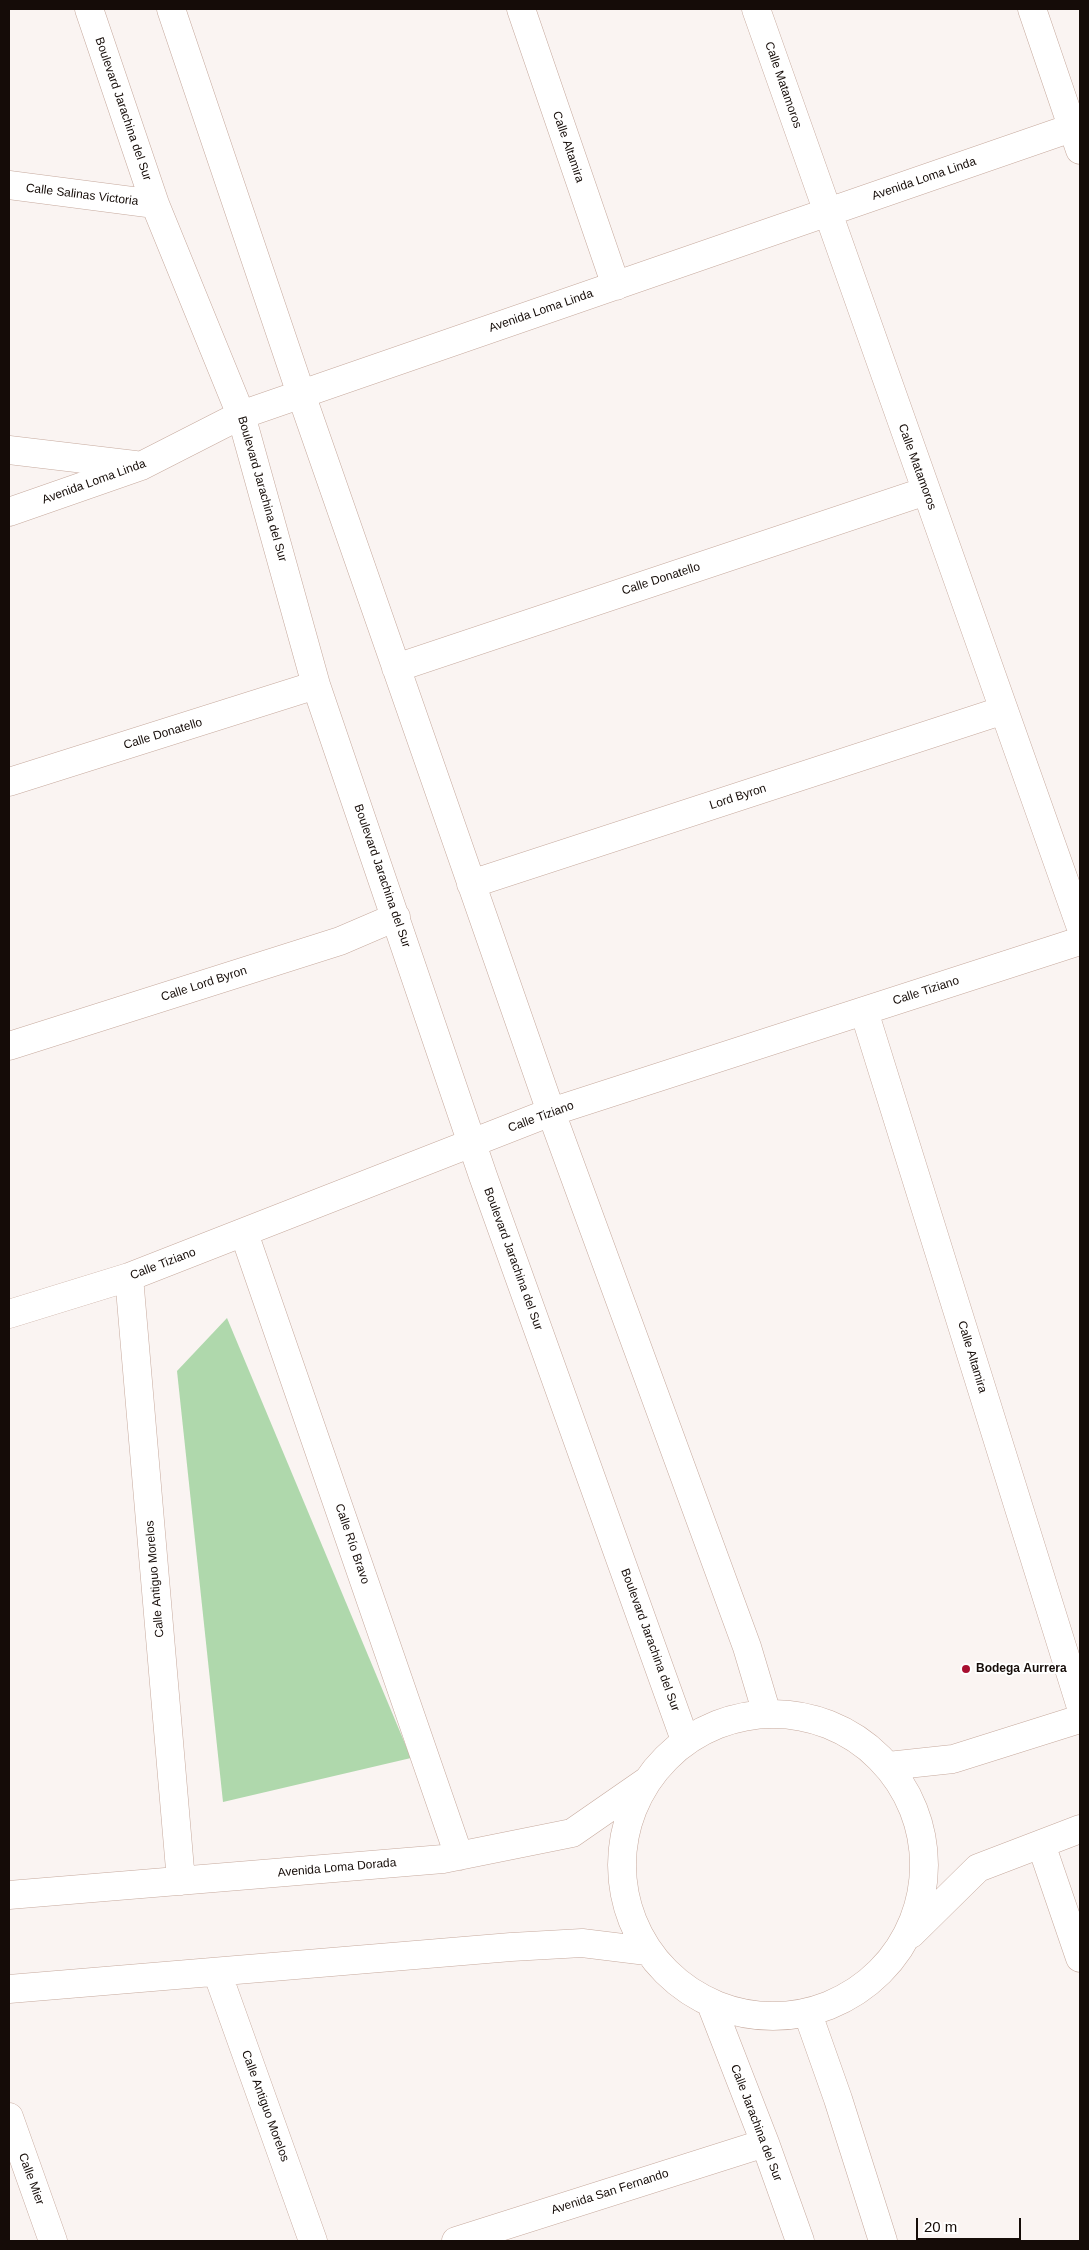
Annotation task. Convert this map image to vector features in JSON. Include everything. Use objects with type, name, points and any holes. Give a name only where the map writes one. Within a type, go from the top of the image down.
[{"type":"street","name":"Boulevard Jarachina del Sur","points":[[89,9],[155,204],[241,414],[316,685],[472,1143],[686,1740]]},
{"type":"street","points":[[171,9],[301,394],[471,884],[551,1112],[746,1647],[767,1714]]},
{"type":"street","name":"Calle Altamira","points":[[520,9],[616,286]]},
{"type":"street","name":"Calle Matamoros","points":[[756,9],[1080,925]]},
{"type":"street","points":[[1032,9],[1078,134]]},
{"type":"street","name":"Avenida Loma Linda","points":[[9,512],[142,466],[241,414],[828,212],[1078,134]]},
{"type":"street","name":"Calle Salinas Victoria","points":[[9,185],[155,204]]},
{"type":"street","points":[[9,450],[142,466]]},
{"type":"street","name":"Calle Donatello","points":[[396,668],[926,491]]},
{"type":"street","name":"Calle Donatello","points":[[9,782],[316,685]]},
{"type":"street","name":"Lord Byron","points":[[471,884],[1004,710]]},
{"type":"street","name":"Calle Lord Byron","points":[[9,1046],[340,941],[396,917]]},
{"type":"street","name":"Calle Tiziano","points":[[9,1314],[128,1277],[551,1112],[1080,941]]},
{"type":"street","name":"Calle Altamira","points":[[864,1011],[1080,1704]]},
{"type":"street","name":"Calle Río Bravo","points":[[244,1233],[459,1856]]},
{"type":"street","name":"Calle Antiguo Morelos","points":[[128,1277],[181,1881]]},
{"type":"street","points":[[906,1938],[922,1895],[924,1850],[913,1806],[888,1766],[845,1731],[792,1714],[736,1717],[686,1740],[646,1780],[624,1836],[624,1896],[647,1951],[676,1982],[711,2004],[759,2018],[808,2014],[847,1999],[881,1973],[906,1938],[978,1868],[1080,1829]]},
{"type":"street","points":[[888,1766],[953,1759],[1080,1719]]},
{"type":"street","name":"Avenida Loma Dorada","points":[[9,1895],[444,1859],[572,1833],[646,1780]]},
{"type":"street","points":[[1041,1844],[1080,1958]]},
{"type":"street","points":[[9,1989],[573,1944],[647,1951]]},
{"type":"street","name":"Calle Antiguo Morelos","points":[[217,1972],[313,2241]]},
{"type":"street","name":"Calle Jarachina del Sur","points":[[711,2004],[765,2143],[800,2241]]},
{"type":"street","points":[[808,2014],[838,2099],[883,2241]]},
{"type":"street","name":"Calle Mier","points":[[9,2117],[54,2241]]},
{"type":"street","name":"Avenida San Fernando","points":[[456,2241],[765,2143]]},
{"type":"green space","points":[[227,1318],[411,1758],[223,1802],[177,1371]]},
{"type":"place","name":"Bodega Aurrera","points":[[966,1669]]}]
